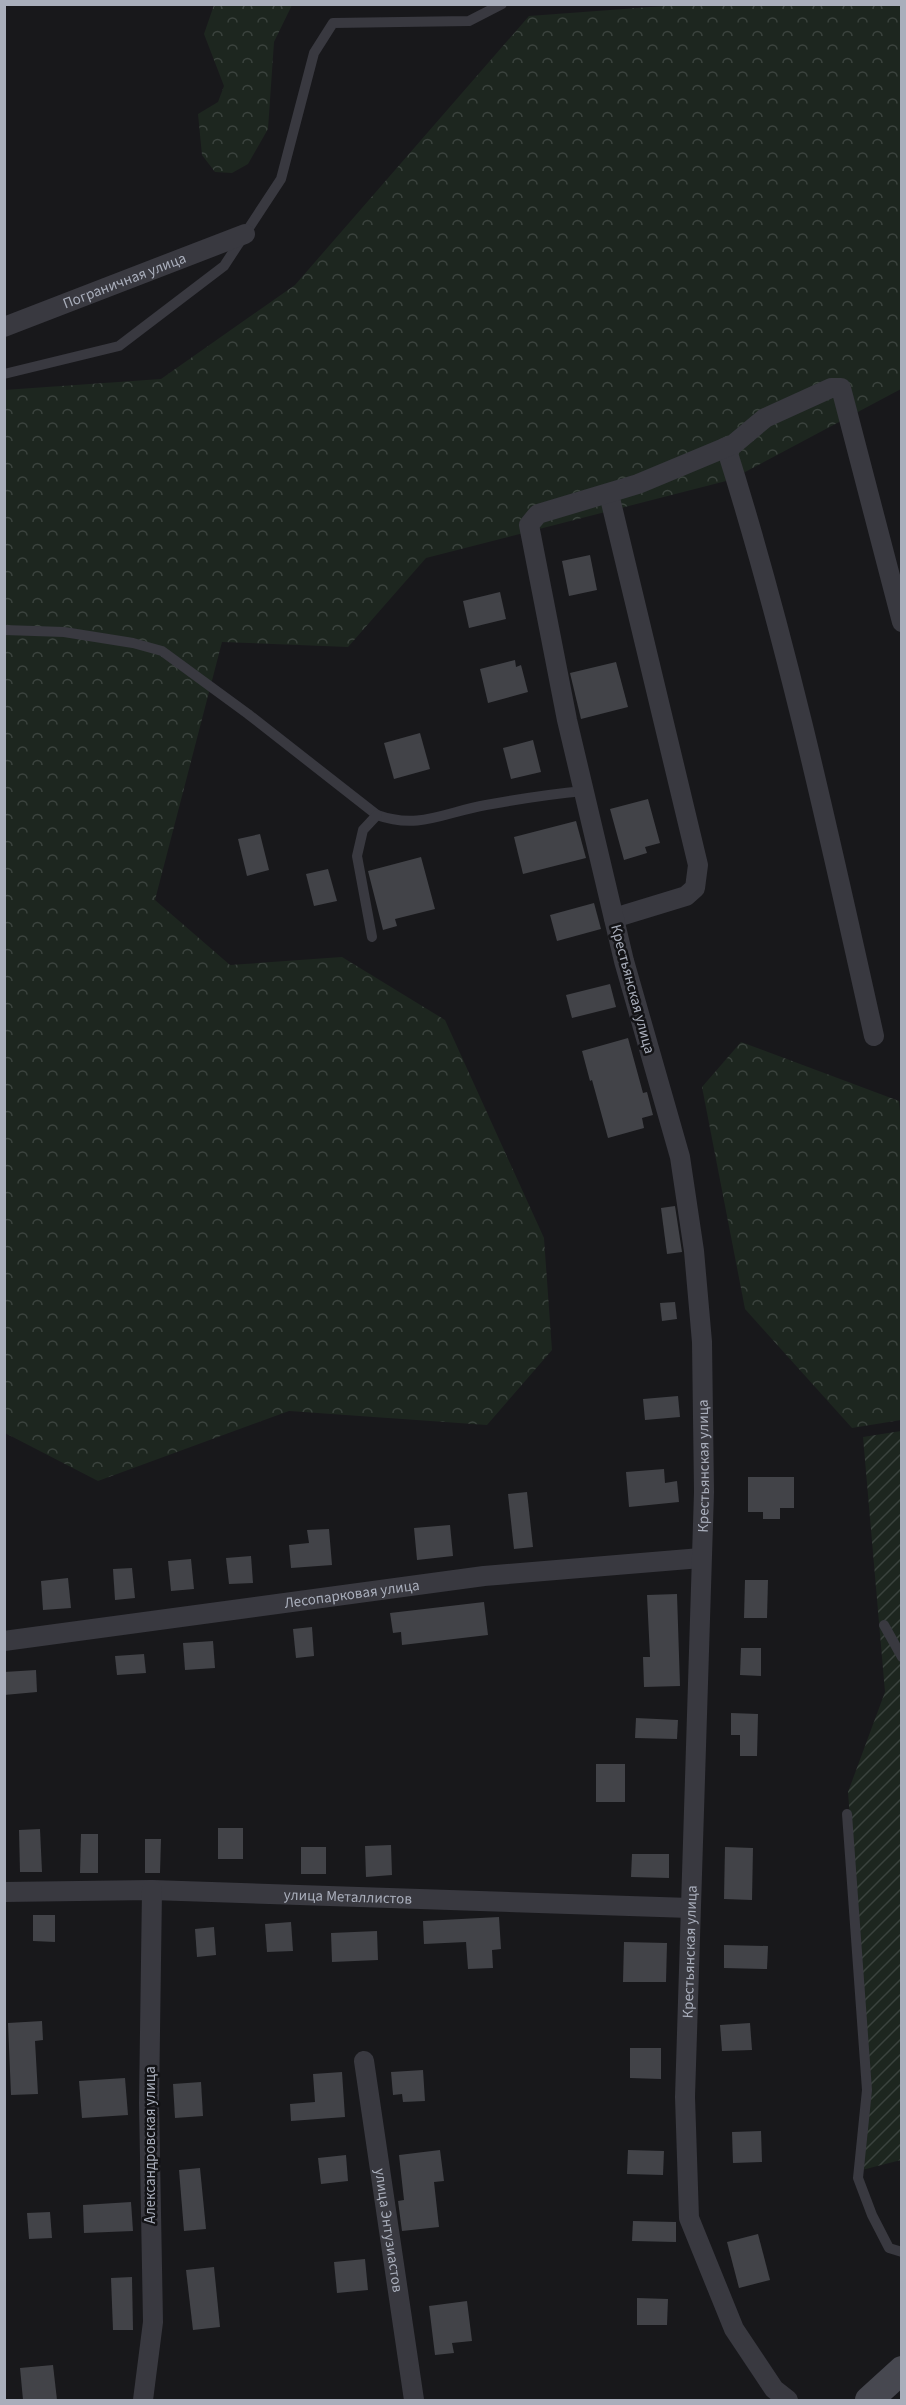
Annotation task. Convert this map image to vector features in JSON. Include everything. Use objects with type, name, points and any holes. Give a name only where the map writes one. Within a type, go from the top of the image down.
[{"type":"main road","points":[[869,2400],[902,2370]]},
{"type":"street","name":"Пограничная улица","points":[[4,327],[245,234]]},
{"type":"street","points":[[614,918],[686,896],[695,888],[698,865],[609,494],[734,444],[765,418],[831,388],[841,388],[902,622]]},
{"type":"street","points":[[726,447],[747,513],[821,801],[874,1036]]},
{"type":"street","name":"Крестьянская улица","points":[[609,494],[538,514],[529,525],[567,720],[624,961],[680,1157],[694,1251],[702,1342],[704,1492],[685,2097],[689,2218],[734,2329],[774,2389],[788,2400]]},
{"type":"street","name":"Лесопарковая улица","points":[[4,1641],[484,1576],[701,1558]]},
{"type":"street","name":"улица Металлистов","points":[[4,1892],[152,1890],[690,1908]]},
{"type":"street","name":"Александровская улица","points":[[143,2400],[153,2322],[149,2103],[152,1890]]},
{"type":"street","name":"улица Энтузиастов","points":[[364,2061],[414,2400]]},
{"type":"lane","points":[[4,374],[119,346],[224,266],[281,180],[314,53],[333,23],[469,21],[502,4]]},
{"type":"lane","points":[[4,630],[64,632],[162,651],[239,707],[377,814],[396,822],[418,821],[483,806],[584,791]]},
{"type":"lane","points":[[372,938],[357,856],[363,830],[377,814]]},
{"type":"lane","points":[[884,1625],[902,1657]]},
{"type":"lane","points":[[847,1814],[867,2091],[858,2178],[872,2215],[889,2248],[902,2252]]},
{"type":"green space","points":[[691,4],[901,5],[901,389],[730,480],[426,558],[348,647],[222,642],[155,900],[230,965],[342,957],[445,1020],[544,1238],[552,1350],[487,1425],[289,1411],[98,1481],[5,1433],[4,390],[161,379],[295,285],[529,16]]},
{"type":"green space","points":[[214,5],[292,5],[274,42],[268,129],[248,164],[232,173],[215,172],[202,155],[198,114],[218,102],[224,86],[204,34]]},
{"type":"green space","points":[[741,1042],[899,1101],[902,1133],[901,1420],[852,1428],[745,1309],[702,1087]]},
{"type":"green space","points":[[901,1431],[901,2160],[862,2170],[871,2092],[848,1792],[885,1692],[863,1437]]},
{"type":"building","points":[[590,555],[597,590],[569,596],[562,561]]},
{"type":"building","points":[[500,592],[506,619],[469,628],[463,601]]},
{"type":"building","points":[[515,660],[516,667],[521,665],[528,692],[488,703],[480,669]]},
{"type":"building","points":[[616,662],[628,707],[581,719],[570,673]]},
{"type":"building","points":[[420,733],[430,769],[394,779],[384,743]]},
{"type":"building","points":[[533,740],[541,772],[511,779],[503,748]]},
{"type":"building","points":[[648,799],[660,843],[645,847],[647,853],[624,860],[610,809]]},
{"type":"building","points":[[576,821],[586,858],[523,874],[514,837]]},
{"type":"building","points":[[260,834],[269,870],[247,876],[238,839]]},
{"type":"building","points":[[421,857],[435,909],[395,919],[397,926],[383,930],[368,871]]},
{"type":"building","points":[[328,869],[337,901],[314,906],[306,874]]},
{"type":"building","points":[[594,903],[601,929],[557,941],[550,915]]},
{"type":"building","points":[[610,984],[616,1007],[572,1018],[566,995]]},
{"type":"building","points":[[628,1038],[643,1093],[647,1092],[653,1115],[642,1118],[644,1128],[608,1138],[582,1051]]},
{"type":"building","points":[[675,1206],[682,1252],[667,1254],[661,1208]]},
{"type":"building","points":[[675,1302],[677,1319],[662,1321],[660,1303]]},
{"type":"building","points":[[678,1396],[680,1417],[645,1420],[643,1399]]},
{"type":"building","points":[[664,1469],[665,1483],[677,1481],[679,1502],[629,1507],[626,1472]]},
{"type":"building","points":[[748,1477],[794,1477],[794,1508],[780,1508],[780,1519],[763,1519],[763,1512],[748,1512]]},
{"type":"building","points":[[527,1492],[533,1547],[514,1549],[508,1494]]},
{"type":"building","points":[[450,1525],[453,1556],[417,1560],[414,1528]]},
{"type":"building","points":[[329,1529],[332,1565],[291,1568],[289,1545],[309,1543],[307,1530]]},
{"type":"building","points":[[251,1556],[253,1583],[229,1584],[226,1558]]},
{"type":"building","points":[[191,1559],[194,1589],[171,1591],[168,1561]]},
{"type":"building","points":[[132,1568],[135,1598],[115,1600],[113,1569]]},
{"type":"building","points":[[68,1578],[71,1608],[43,1610],[41,1581]]},
{"type":"building","points":[[745,1580],[768,1580],[767,1618],[744,1618]]},
{"type":"building","points":[[677,1594],[680,1686],[644,1687],[643,1657],[650,1657],[647,1595]]},
{"type":"building","points":[[484,1602],[488,1635],[402,1645],[401,1632],[393,1633],[390,1613]]},
{"type":"building","points":[[312,1627],[314,1656],[296,1658],[293,1629]]},
{"type":"building","points":[[213,1641],[215,1668],[185,1670],[183,1643]]},
{"type":"building","points":[[741,1648],[761,1648],[761,1676],[740,1675]]},
{"type":"building","points":[[144,1654],[146,1673],[117,1675],[115,1656]]},
{"type":"building","points":[[36,1670],[37,1692],[4,1695],[4,1672]]},
{"type":"building","points":[[731,1713],[758,1714],[757,1756],[740,1756],[740,1735],[731,1735]]},
{"type":"building","points":[[636,1718],[678,1720],[677,1739],[635,1738]]},
{"type":"building","points":[[596,1764],[625,1764],[625,1802],[596,1802]]},
{"type":"building","points":[[218,1828],[243,1828],[243,1859],[218,1859]]},
{"type":"building","points":[[40,1829],[42,1872],[20,1872],[19,1830]]},
{"type":"building","points":[[81,1834],[98,1834],[98,1873],[80,1873]]},
{"type":"building","points":[[145,1839],[161,1839],[160,1873],[145,1873]]},
{"type":"building","points":[[391,1845],[392,1875],[366,1877],[365,1846]]},
{"type":"building","points":[[301,1847],[326,1847],[326,1874],[301,1874]]},
{"type":"building","points":[[725,1847],[753,1848],[752,1900],[724,1899]]},
{"type":"building","points":[[632,1854],[669,1854],[669,1878],[631,1877]]},
{"type":"building","points":[[33,1915],[55,1915],[55,1942],[33,1941]]},
{"type":"building","points":[[499,1917],[501,1949],[492,1950],[493,1968],[468,1969],[466,1942],[424,1944],[423,1921]]},
{"type":"building","points":[[291,1922],[293,1951],[267,1952],[265,1924]]},
{"type":"building","points":[[214,1927],[216,1955],[197,1957],[195,1929]]},
{"type":"building","points":[[377,1931],[378,1960],[332,1962],[331,1933]]},
{"type":"building","points":[[624,1942],[667,1943],[666,1982],[623,1982]]},
{"type":"building","points":[[724,1945],[768,1946],[767,1969],[724,1968]]},
{"type":"building","points":[[42,2021],[43,2040],[35,2041],[38,2094],[11,2095],[8,2023]]},
{"type":"building","points":[[750,2023],[752,2050],[722,2051],[720,2025]]},
{"type":"building","points":[[630,2048],[661,2048],[661,2079],[630,2078]]},
{"type":"building","points":[[423,2070],[425,2101],[403,2102],[402,2094],[393,2095],[391,2072]]},
{"type":"building","points":[[342,2072],[345,2117],[291,2121],[290,2104],[315,2102],[313,2074]]},
{"type":"building","points":[[125,2078],[128,2115],[82,2118],[79,2081]]},
{"type":"building","points":[[201,2082],[203,2116],[175,2118],[173,2084]]},
{"type":"building","points":[[761,2131],[762,2162],[733,2163],[732,2132]]},
{"type":"building","points":[[440,2150],[444,2181],[434,2182],[439,2227],[402,2231],[398,2201],[404,2200],[399,2155]]},
{"type":"building","points":[[628,2150],[664,2151],[663,2175],[627,2174]]},
{"type":"building","points":[[346,2155],[348,2181],[321,2184],[318,2158]]},
{"type":"building","points":[[200,2168],[206,2229],[184,2231],[179,2170]]},
{"type":"building","points":[[131,2202],[133,2231],[84,2233],[83,2205]]},
{"type":"building","points":[[50,2212],[52,2238],[29,2239],[27,2213]]},
{"type":"building","points":[[633,2221],[676,2222],[676,2242],[632,2241]]},
{"type":"building","points":[[758,2234],[770,2280],[739,2288],[727,2242]]},
{"type":"building","points":[[365,2259],[368,2290],[337,2293],[334,2262]]},
{"type":"building","points":[[214,2267],[220,2327],[193,2330],[186,2270]]},
{"type":"building","points":[[132,2277],[133,2330],[113,2330],[111,2278]]},
{"type":"building","points":[[637,2298],[668,2299],[667,2325],[637,2325]]},
{"type":"building","points":[[467,2301],[472,2341],[452,2343],[454,2353],[435,2355],[429,2306]]},
{"type":"building","points":[[53,2365],[57,2400],[23,2400],[20,2368]]}]
